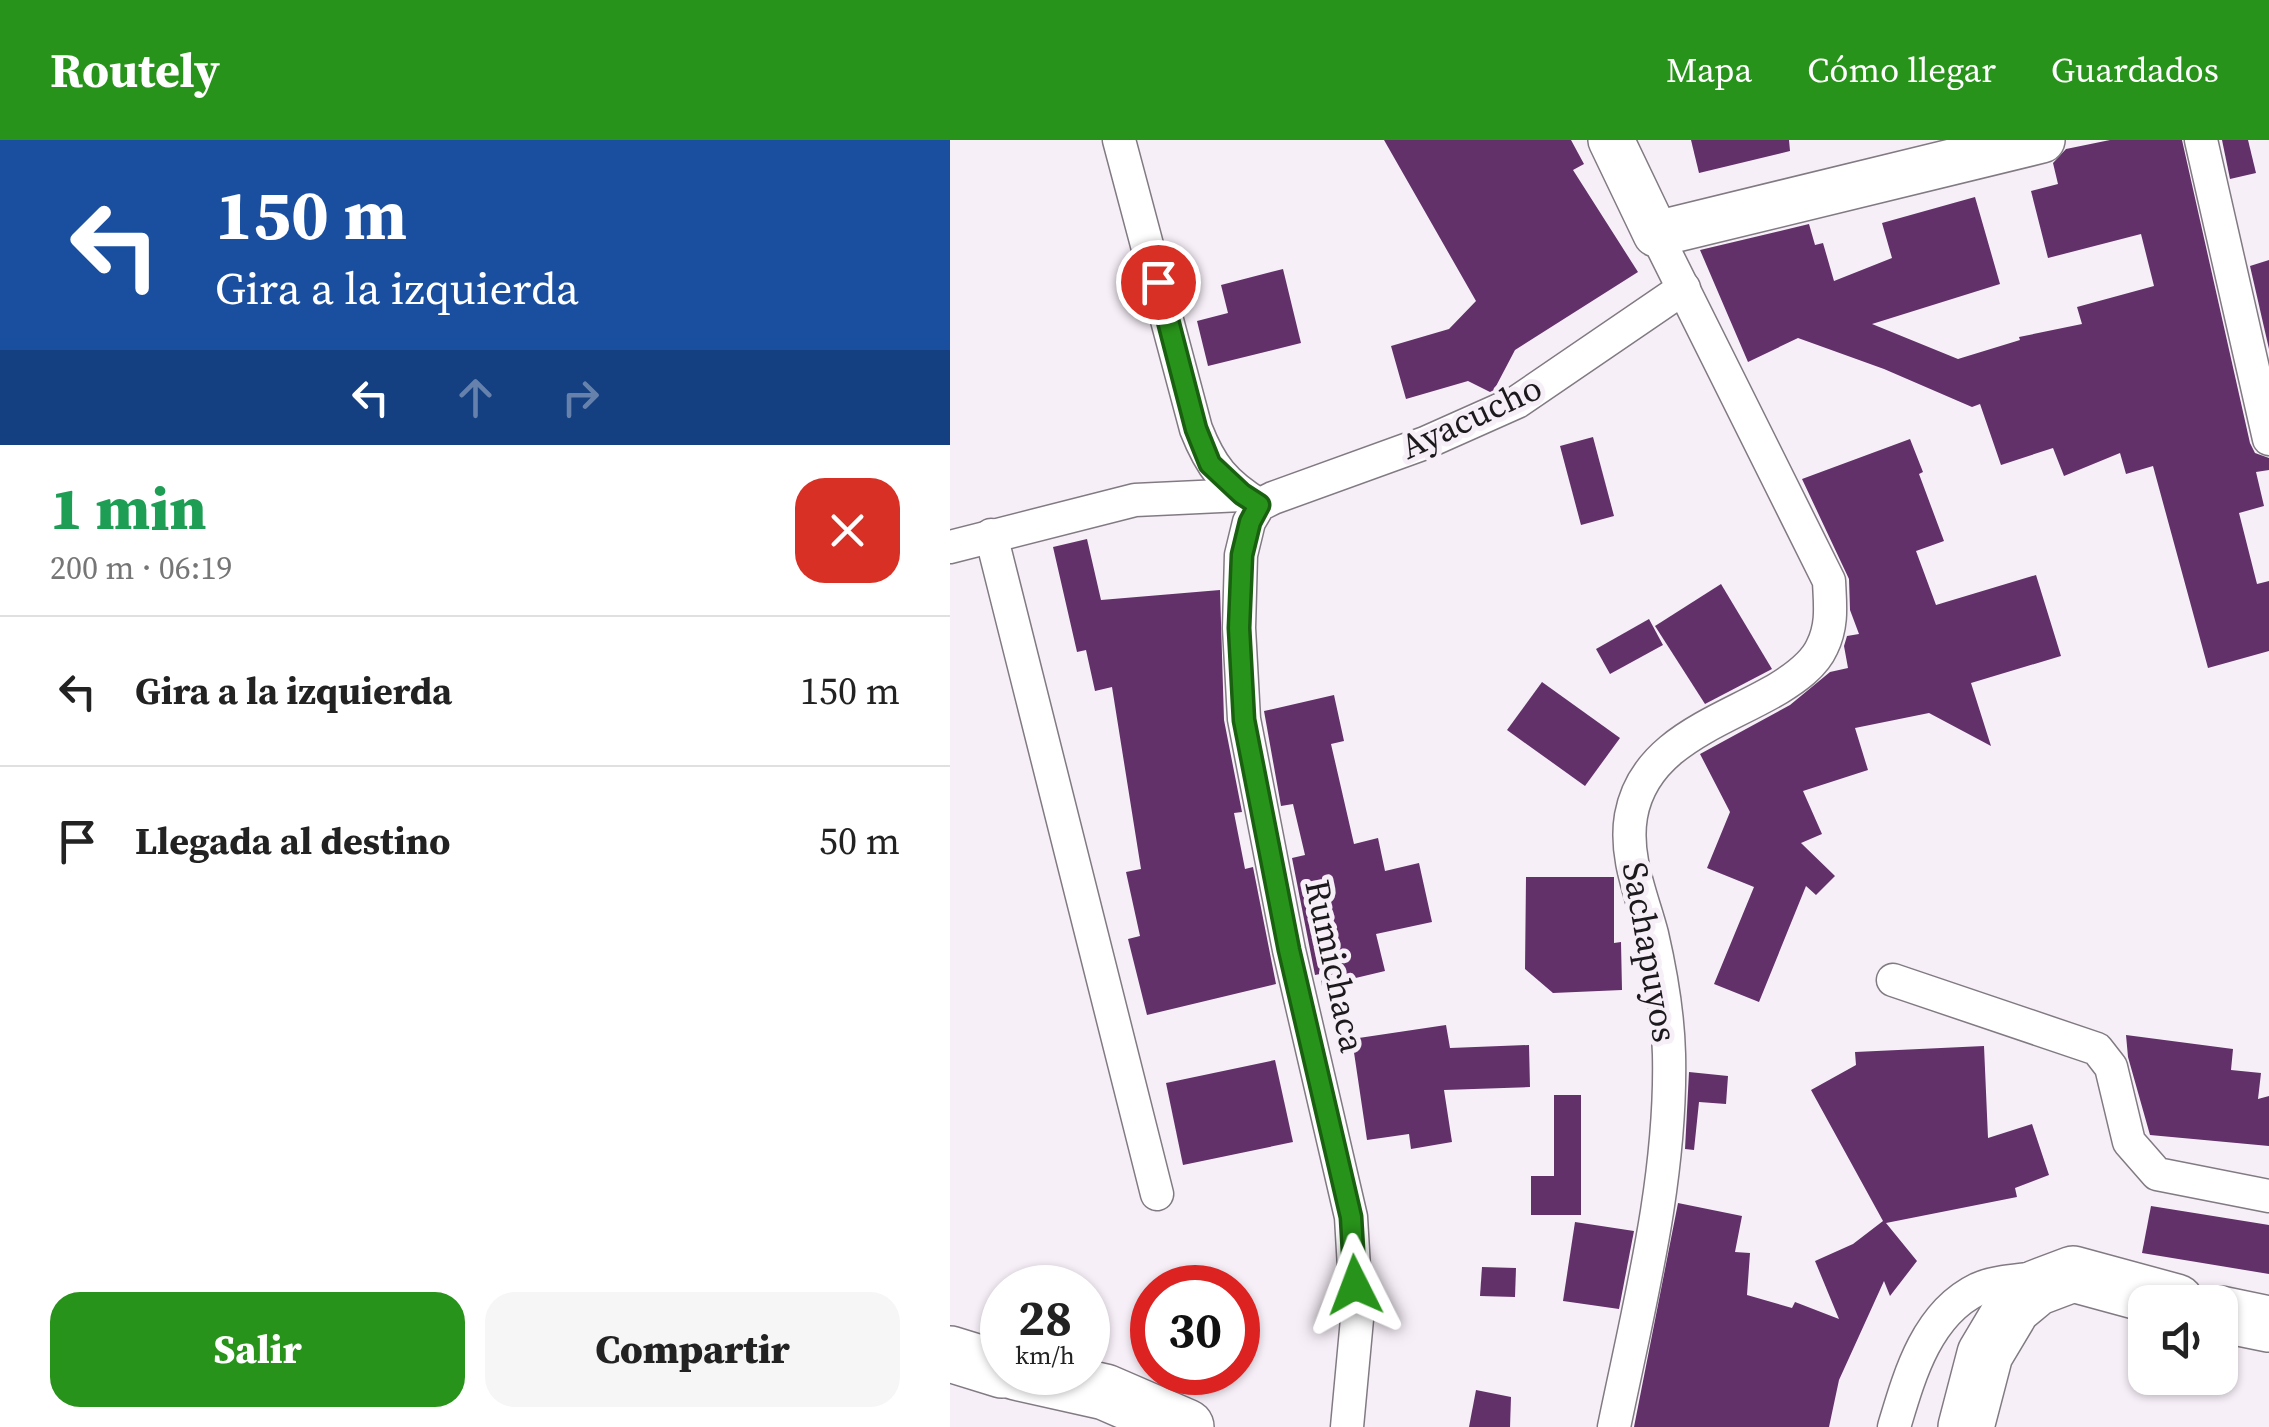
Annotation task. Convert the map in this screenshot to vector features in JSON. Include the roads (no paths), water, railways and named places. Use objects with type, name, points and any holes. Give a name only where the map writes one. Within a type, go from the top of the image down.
[{"type":"highway","points":[[1966,1427],[1985,1354],[2012,1307],[2036,1288],[2073,1274],[2128,1289]]},
{"type":"highway","points":[[2238,1318],[2269,1324]]},
{"type":"highway","points":[[950,1354],[980,1363]]},
{"type":"highway","points":[[1110,1394],[1186,1427]]},
{"type":"main road","name":"Sachapuyos","points":[[1610,140],[1656,234]]},
{"type":"main road","points":[[1656,234],[2042,140]]},
{"type":"street","points":[[1119,140],[1196,429],[1210,464],[1250,507]]},
{"type":"street","points":[[2202,140],[2269,439]]},
{"type":"street","name":"Sachapuyos","points":[[1614,1427],[1651,1245],[1666,1144],[1669,1054],[1664,985],[1632,867],[1631,816],[1651,767],[1680,741],[1799,676],[1822,650],[1831,620],[1829,581],[1656,234]]},
{"type":"street","name":"Ayacucho","points":[[950,547],[1135,500],[1250,507],[1425,442],[1517,402],[1684,288]]},
{"type":"street","name":"Rumichaca","points":[[1250,507],[1239,610],[1244,720],[1289,950],[1351,1217],[1357,1318],[1347,1427]]},
{"type":"street","points":[[991,536],[1157,1194]]},
{"type":"street","points":[[1893,980],[2097,1049],[2111,1066],[2128,1142],[2156,1174],[2269,1196]]},
{"type":"street","points":[[1894,1427],[1913,1362],[1946,1314],[1979,1289],[2073,1274]]}]
